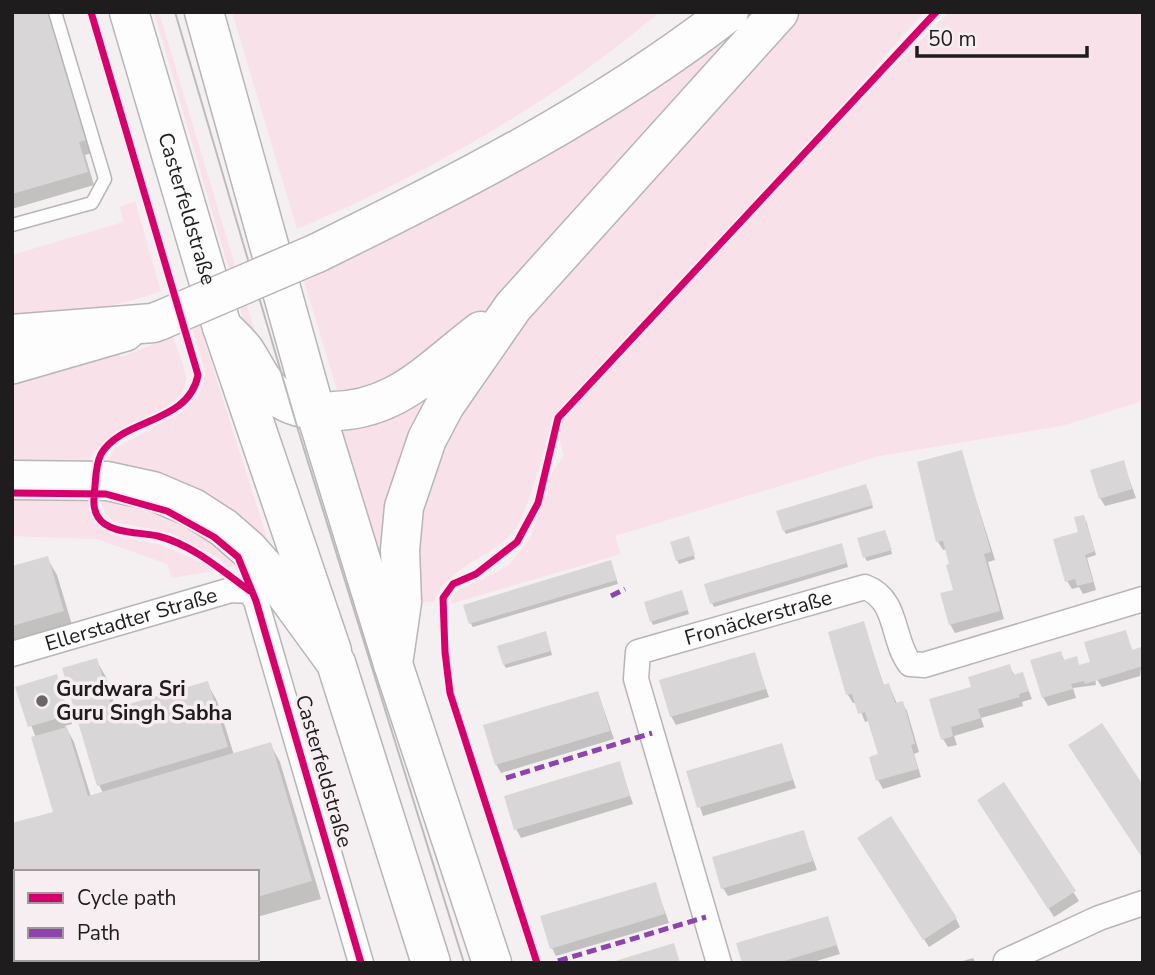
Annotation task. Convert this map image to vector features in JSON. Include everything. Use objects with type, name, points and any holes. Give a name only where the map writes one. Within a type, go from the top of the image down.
[{"type":"main road","name":"Casterfeldstraße","points":[[129,12],[222,327],[336,663],[431,963]]},
{"type":"main road","points":[[204,12],[315,411],[393,664],[492,963]]},
{"type":"main road","points":[[517,149],[685,12]]},
{"type":"main road","points":[[12,334],[157,322],[317,253],[419,203],[608,99],[729,12]]},
{"type":"main road","points":[[393,664],[402,602],[400,550],[404,507],[417,465],[445,405],[513,307],[779,12]]},
{"type":"main road","points":[[222,327],[246,352],[260,378],[279,397],[315,411],[347,412],[377,405],[400,393],[513,307]]},
{"type":"main road","points":[[12,480],[95,480],[153,491],[193,508],[224,528],[248,549],[274,578],[336,663]]},
{"type":"street","points":[[12,366],[91,345],[157,322]]},
{"type":"street","name":"Fronäckerstraße","points":[[719,963],[636,679],[638,652],[865,587],[877,592],[887,603],[904,656],[910,664],[924,665],[1143,599]]},
{"type":"street","name":"Ellerstadter Straße","points":[[12,654],[231,590],[250,591]]},
{"type":"street","name":"Casterfeldstraße","points":[[250,591],[256,601],[361,963]]},
{"type":"street","points":[[1006,961],[1099,918],[1143,903]]},
{"type":"lane","points":[[12,225],[92,203],[105,179],[55,12]]},
{"type":"shaded area","points":[[154,12],[159,12],[268,375],[252,349]]},
{"type":"shaded area","points":[[232,12],[660,12],[576,77],[486,134],[393,185],[297,229]]},
{"type":"shaded area","points":[[741,12],[760,12],[507,292],[438,355],[341,403],[304,281],[360,252]]},
{"type":"shaded area","points":[[800,12],[924,12],[775,181],[950,12],[1143,12],[1143,401],[1062,426],[879,456],[615,536],[621,554],[450,604],[455,592],[508,566],[530,539],[553,470],[564,456],[553,415],[531,494],[513,532],[492,550],[459,570],[433,602],[418,603],[417,551],[424,503],[454,410],[503,341],[648,176]]},
{"type":"shaded area","points":[[135,201],[161,291],[88,310],[12,316],[12,255],[123,222],[120,207]]},
{"type":"shaded area","points":[[199,324],[275,563],[105,467],[114,449],[183,411],[199,394],[206,374],[192,327]]},
{"type":"shaded area","points":[[173,337],[186,379],[182,392],[172,403],[108,439],[95,451],[88,465],[12,471],[12,380],[116,350],[121,357]]},
{"type":"shaded area","points":[[430,383],[389,585],[333,422]]},
{"type":"shaded area","points":[[12,500],[88,500],[94,522],[112,535],[161,545],[210,566],[213,571],[172,578],[167,564],[97,539],[12,536]]},
{"type":"shaded area","points":[[101,502],[137,508],[174,522],[207,541],[234,566],[227,568],[220,559],[171,533],[114,522],[106,515]]},
{"type":"building","points":[[12,12],[48,12],[86,140],[79,142],[88,172],[12,194]]},
{"type":"building","points":[[962,450],[991,552],[984,554],[1000,611],[949,625],[940,593],[953,590],[946,565],[949,564],[943,541],[936,542],[917,462]]},
{"type":"building","points":[[1124,460],[1132,489],[1099,499],[1090,470]]},
{"type":"building","points":[[866,484],[873,505],[783,531],[776,511]]},
{"type":"building","points":[[1084,515],[1095,551],[1085,555],[1093,582],[1077,586],[1075,579],[1065,582],[1053,539],[1078,532],[1074,517]]},
{"type":"building","points":[[885,530],[892,550],[863,558],[857,538]]},
{"type":"building","points":[[689,536],[695,555],[676,561],[670,542]]},
{"type":"building","points":[[842,543],[847,563],[710,604],[704,584]]},
{"type":"building","points":[[48,556],[64,611],[12,626],[12,566]]},
{"type":"building","points":[[611,560],[617,580],[469,624],[463,605]]},
{"type":"building","points":[[682,590],[688,610],[650,622],[644,602]]},
{"type":"building","points":[[864,621],[883,685],[889,683],[895,703],[903,701],[915,744],[911,745],[918,769],[876,781],[869,757],[878,754],[865,712],[858,714],[852,694],[846,695],[828,632]]},
{"type":"building","points":[[1126,630],[1132,650],[1141,647],[1143,650],[1143,666],[1085,684],[1084,681],[1071,684],[1073,689],[1042,698],[1030,660],[1061,651],[1064,660],[1077,656],[1079,665],[1090,662],[1084,642]]},
{"type":"building","points":[[546,631],[551,651],[503,665],[497,646]]},
{"type":"building","points":[[755,652],[766,689],[670,717],[659,680]]},
{"type":"building","points":[[97,658],[112,709],[208,681],[228,747],[97,786],[62,668]]},
{"type":"building","points":[[1010,664],[1013,675],[1023,672],[1029,691],[1019,694],[1020,697],[978,709],[981,718],[951,727],[953,736],[941,740],[929,699],[971,687],[968,677]]},
{"type":"building","name":"Gurdwara Sri Guru Singh Sabha","points":[[57,674],[69,715],[28,727],[15,687]]},
{"type":"building","points":[[598,691],[610,731],[495,765],[483,725]]},
{"type":"building","points":[[1102,723],[1143,785],[1143,859],[1068,745]]},
{"type":"building","points":[[67,727],[88,796],[271,742],[312,881],[259,896],[259,870],[14,870],[12,879],[12,823],[53,812],[31,737]]},
{"type":"building","points":[[782,743],[793,780],[697,808],[686,771]]},
{"type":"building","points":[[620,761],[630,796],[514,830],[504,796]]},
{"type":"building","points":[[1004,782],[1076,891],[1048,909],[977,800]]},
{"type":"building","points":[[891,816],[957,918],[923,940],[857,838]]},
{"type":"building","points":[[804,830],[813,861],[721,889],[712,857]]},
{"type":"building","points":[[656,882],[665,914],[550,949],[540,916]]},
{"type":"building","points":[[12,910],[14,961],[34,963],[12,963]]},
{"type":"building","points":[[828,916],[837,945],[777,963],[742,963],[736,943]]},
{"type":"building","points":[[674,943],[680,963],[612,963],[612,962]]},
{"type":"building","points":[[98,961],[175,961],[168,963],[93,963]]},
{"type":"tram line","points":[[175,12],[299,433],[464,963]]},
{"type":"marked path","points":[[611,596],[625,589]]},
{"type":"marked path","points":[[506,778],[652,733]]},
{"type":"marked path","points":[[558,961],[706,917]]},
{"type":"cycle path","points":[[91,12],[198,375],[192,391],[182,403],[124,433],[111,442],[101,454],[96,474],[95,510],[98,517],[109,527],[158,536],[183,545],[250,591]]},
{"type":"cycle path","points":[[537,963],[450,693],[443,598],[453,584],[476,574],[517,542],[538,503],[558,418],[936,12]]},
{"type":"cycle path","points":[[12,493],[106,494],[167,511],[214,537],[238,557],[256,601],[361,963]]},
{"type":"place","name":"Gurdwara Sri Guru Singh Sabha","points":[[42,701]]}]
